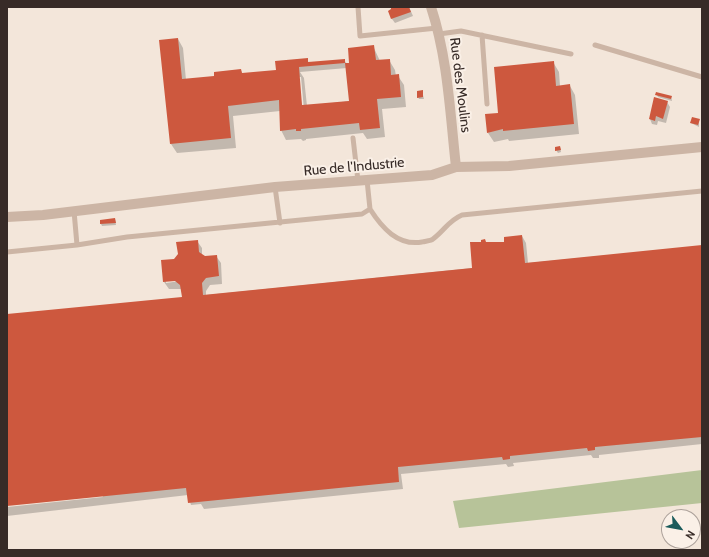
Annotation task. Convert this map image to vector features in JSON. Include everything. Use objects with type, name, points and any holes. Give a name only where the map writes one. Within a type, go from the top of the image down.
[{"type":"street","name":"Rue des Moulins","points":[[431,7],[439,31],[448,86],[456,167]]},
{"type":"street","name":"Rue de l'Industrie","points":[[7,217],[74,211],[274,187],[432,174],[456,167],[509,166],[702,147]]},
{"type":"lane","points":[[358,7],[360,36],[461,31],[571,54]]},
{"type":"lane","points":[[482,35],[487,104]]},
{"type":"lane","points":[[595,45],[702,77]]},
{"type":"lane","points":[[353,138],[370,209],[376,220],[394,238],[407,243],[432,240],[452,220],[462,215],[702,191]]},
{"type":"lane","points":[[274,187],[280,223]]},
{"type":"lane","points":[[7,252],[127,237],[362,214],[370,209]]},
{"type":"lane","points":[[74,211],[77,244]]},
{"type":"green space","points":[[702,470],[702,503],[459,528],[453,501]]},
{"type":"building","points":[[391,7],[409,7],[411,12],[391,19],[388,11]]},
{"type":"building","points":[[178,38],[182,79],[214,76],[214,72],[241,69],[242,73],[276,70],[275,61],[308,58],[308,62],[345,59],[345,63],[349,63],[348,48],[374,45],[376,60],[390,59],[391,75],[399,74],[401,97],[377,99],[380,128],[360,130],[359,123],[301,129],[301,131],[296,131],[296,129],[280,131],[279,100],[228,106],[231,138],[170,144],[159,40]],"holes":[[[345,63],[349,101],[302,105],[299,67]]]},
{"type":"building","points":[[554,61],[556,86],[570,84],[574,124],[503,131],[503,129],[487,133],[485,114],[498,113],[494,67]]},
{"type":"building","points":[[423,90],[423,97],[417,98],[417,91]]},
{"type":"building","points":[[656,92],[672,96],[671,99],[655,95]]},
{"type":"building","points":[[654,97],[668,101],[663,119],[656,116],[655,121],[649,119]]},
{"type":"building","points":[[692,117],[700,119],[698,125],[690,123]]},
{"type":"building","points":[[560,146],[561,150],[555,151],[555,147]]},
{"type":"building","points":[[115,218],[116,223],[100,224],[100,220]]},
{"type":"building","points":[[522,235],[525,263],[702,245],[702,437],[595,447],[595,450],[588,451],[587,448],[510,456],[510,459],[503,460],[502,457],[398,467],[399,482],[188,503],[186,488],[7,506],[7,314],[182,297],[180,285],[175,281],[163,282],[161,260],[174,259],[178,254],[176,242],[198,240],[199,252],[205,256],[217,255],[219,276],[206,278],[202,283],[203,295],[472,268],[470,242],[481,242],[481,240],[485,239],[486,242],[504,242],[504,237]]}]
